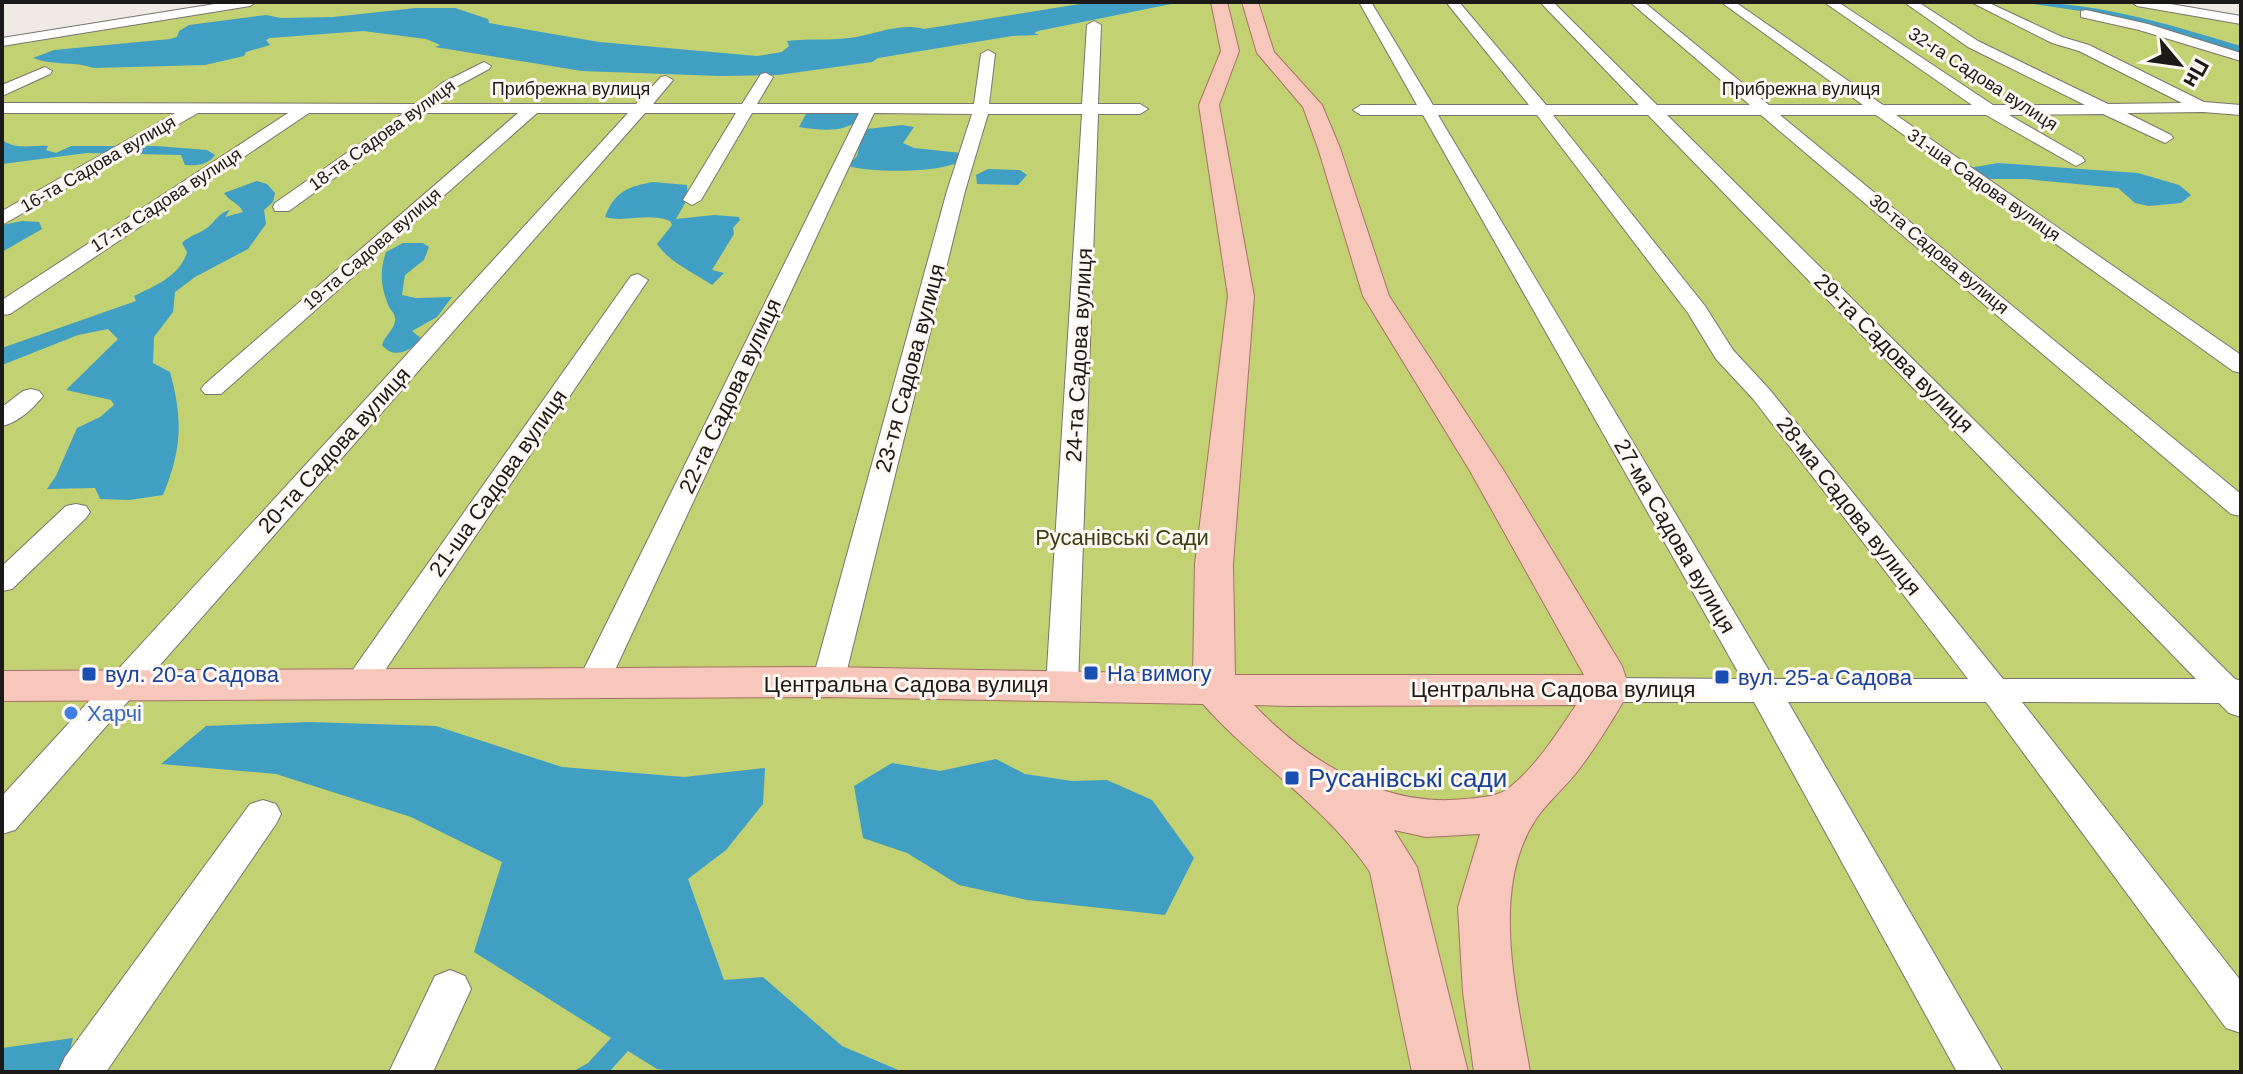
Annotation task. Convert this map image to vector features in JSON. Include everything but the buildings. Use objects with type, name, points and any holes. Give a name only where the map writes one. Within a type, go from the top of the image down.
[{"type":"main road","points":[[1219,2],[1248,52],[1312,105],[1329,148],[1376,296],[1487,471],[1587,640],[1602,666],[1609,690],[1564,757],[1520,805],[1502,836],[1483,907],[1490,992],[1502,1072]]},
{"type":"main road","points":[[1250,2],[1248,52],[1209,105],[1241,296],[1214,564],[1214,689],[1248,726],[1320,784],[1369,832],[1393,867],[1440,1072]]},
{"type":"main road","name":"Центральна Садова вулиця","points":[[2,686],[120,688],[828,682],[1214,689],[1609,690]]},
{"type":"main road","points":[[1320,784],[1378,809],[1429,821],[1480,817],[1520,805]]},
{"type":"street","points":[[2,42],[250,2]]},
{"type":"street","name":"27-ма Садова вулиця","points":[[1365,2],[1764,690],[1981,1072]]},
{"type":"street","name":"28-ма Садова вулиця","points":[[1452,2],[1542,111],[1697,311],[1724,354],[1762,395],[1994,690],[2241,1014]]},
{"type":"street","name":"29-та Садова вулиця","points":[[1546,2],[2236,695]]},
{"type":"street","name":"30-та Садова вулиця","points":[[1636,2],[2241,508]]},
{"type":"street","name":"31-ша Садова вулиця","points":[[1727,2],[2241,366]]},
{"type":"street","name":"32-га Садова вулиця","points":[[1830,2],[1988,109],[2076,161]]},
{"type":"street","points":[[1910,2],[1973,44],[2165,138]]},
{"type":"street","points":[[1977,2],[2057,40],[2084,48],[2203,107]]},
{"type":"street","points":[[2137,2],[2241,20]]},
{"type":"street","points":[[2086,14],[2143,27],[2241,57]]},
{"type":"street","name":"24-та Садова вулиця","points":[[1062,685],[1094,25]]},
{"type":"street","name":"23-тя Садова вулиця","points":[[828,682],[956,191],[981,109],[988,54]]},
{"type":"street","name":"18-та Садова вулиця","points":[[282,207],[420,109],[447,86],[484,66]]},
{"type":"street","points":[[2,91],[45,71]]},
{"type":"street","points":[[692,200],[750,109],[766,77]]},
{"type":"street","name":"20-та Садова вулиця","points":[[2,820],[666,80]]},
{"type":"street","name":"17-та Садова вулиця","points":[[2,309],[331,92]]},
{"type":"street","name":"Прибрежна вулиця","points":[[1361,110],[2109,110],[2203,107],[2241,110]]},
{"type":"street","name":"Прибрежна вулиця","points":[[2,108],[302,111],[1140,109]]},
{"type":"street","name":"22-га Садова вулиця","points":[[592,685],[858,127],[870,108]]},
{"type":"street","name":"16-та Садова вулиця","points":[[2,219],[194,109]]},
{"type":"street","name":"19-та Садова вулиця","points":[[213,389],[532,109]]},
{"type":"street","name":"21-ша Садова вулиця","points":[[358,686],[638,280]]},
{"type":"street","points":[[2,419],[31,396]]},
{"type":"street","points":[[2,582],[76,512]]},
{"type":"street","name":"Центральна Садова вулиця","points":[[1609,690],[1994,690],[2236,695]]},
{"type":"street","points":[[80,1072],[263,814]]},
{"type":"street","points":[[411,1072],[450,989]]},
{"type":"green space","name":"Русанівські Сади","points":[[259,2],[2122,2],[2241,22],[2241,1072],[2,1072],[2,44]]},
{"type":"water","points":[[1092,2],[1181,2],[1034,33],[1039,35],[1012,36],[878,58],[872,62],[778,75],[582,71],[435,47],[440,45],[426,39],[363,31],[270,38],[266,40],[270,45],[246,52],[244,56],[205,65],[94,68],[33,58],[54,50],[170,39],[177,37],[179,31],[189,25],[266,15],[281,18],[333,17],[416,8],[455,8],[488,19],[489,23],[599,42],[757,56],[782,52],[789,46],[787,41],[849,38],[905,27],[924,29]]},
{"type":"water","points":[[2021,2],[2078,6],[2132,16],[2241,46],[2241,55],[2087,12]]},
{"type":"water","points":[[807,112],[858,112],[859,118],[839,129],[799,127]]},
{"type":"water","points":[[902,125],[914,127],[903,143],[914,148],[961,153],[959,162],[904,171],[848,166],[857,156],[862,135],[867,129]]},
{"type":"water","points":[[2,140],[18,146],[48,146],[46,150],[56,153],[71,146],[156,146],[207,150],[215,155],[206,163],[194,165],[185,165],[181,155],[87,153],[2,164]]},
{"type":"water","points":[[1998,163],[2138,173],[2179,185],[2191,195],[2181,203],[2149,206],[2135,203],[2118,188],[2025,179],[1982,179],[1969,168]]},
{"type":"water","points":[[988,169],[1020,170],[1027,175],[1018,185],[977,184],[976,175]]},
{"type":"water","points":[[257,181],[267,184],[275,193],[273,202],[264,210],[266,224],[248,249],[195,277],[175,292],[173,312],[154,337],[153,363],[170,372],[179,420],[177,449],[163,495],[129,500],[100,499],[95,488],[47,489],[77,428],[100,417],[114,405],[111,400],[66,390],[118,339],[108,329],[78,335],[2,365],[2,348],[136,301],[134,296],[166,279],[179,267],[187,252],[182,243],[185,240],[207,228],[226,211],[230,210],[225,217],[243,212],[224,193]]},
{"type":"water","points":[[653,182],[687,185],[688,198],[676,219],[714,215],[739,217],[733,228],[734,234],[712,270],[724,273],[712,285],[675,262],[657,244],[672,225],[670,221],[654,217],[605,217],[623,192]]},
{"type":"water","points":[[39,222],[42,229],[2,252],[2,225]]},
{"type":"water","points":[[403,243],[423,243],[429,247],[424,260],[405,275],[402,295],[416,298],[452,297],[437,317],[412,331],[422,339],[397,353],[382,345],[395,321],[384,293],[382,273],[386,252]]},
{"type":"water","points":[[309,722],[436,726],[562,767],[684,777],[765,768],[763,804],[726,850],[688,879],[724,980],[763,977],[842,1046],[903,1072],[683,1072],[657,1069],[628,1051],[609,1072],[572,1072],[588,1063],[611,1038],[474,952],[502,862],[411,817],[276,774],[161,764],[206,726]]},
{"type":"water","points":[[996,759],[1025,774],[1072,781],[1107,780],[1152,800],[1194,858],[1165,915],[1027,900],[959,885],[907,853],[863,838],[854,786],[892,763],[940,771]]},
{"type":"water","points":[[73,1038],[67,1061],[56,1072],[2,1072],[2,1048]]},
{"type":"place","name":"На вимогу","points":[[1091,673]]},
{"type":"place","name":"вул. 20-а Садова","points":[[89,674]]},
{"type":"place","name":"вул. 25-а Садова","points":[[1722,677]]},
{"type":"place","name":"Харчі","points":[[71,713]]},
{"type":"place","name":"Русанівські сади","points":[[1292,778]]}]
